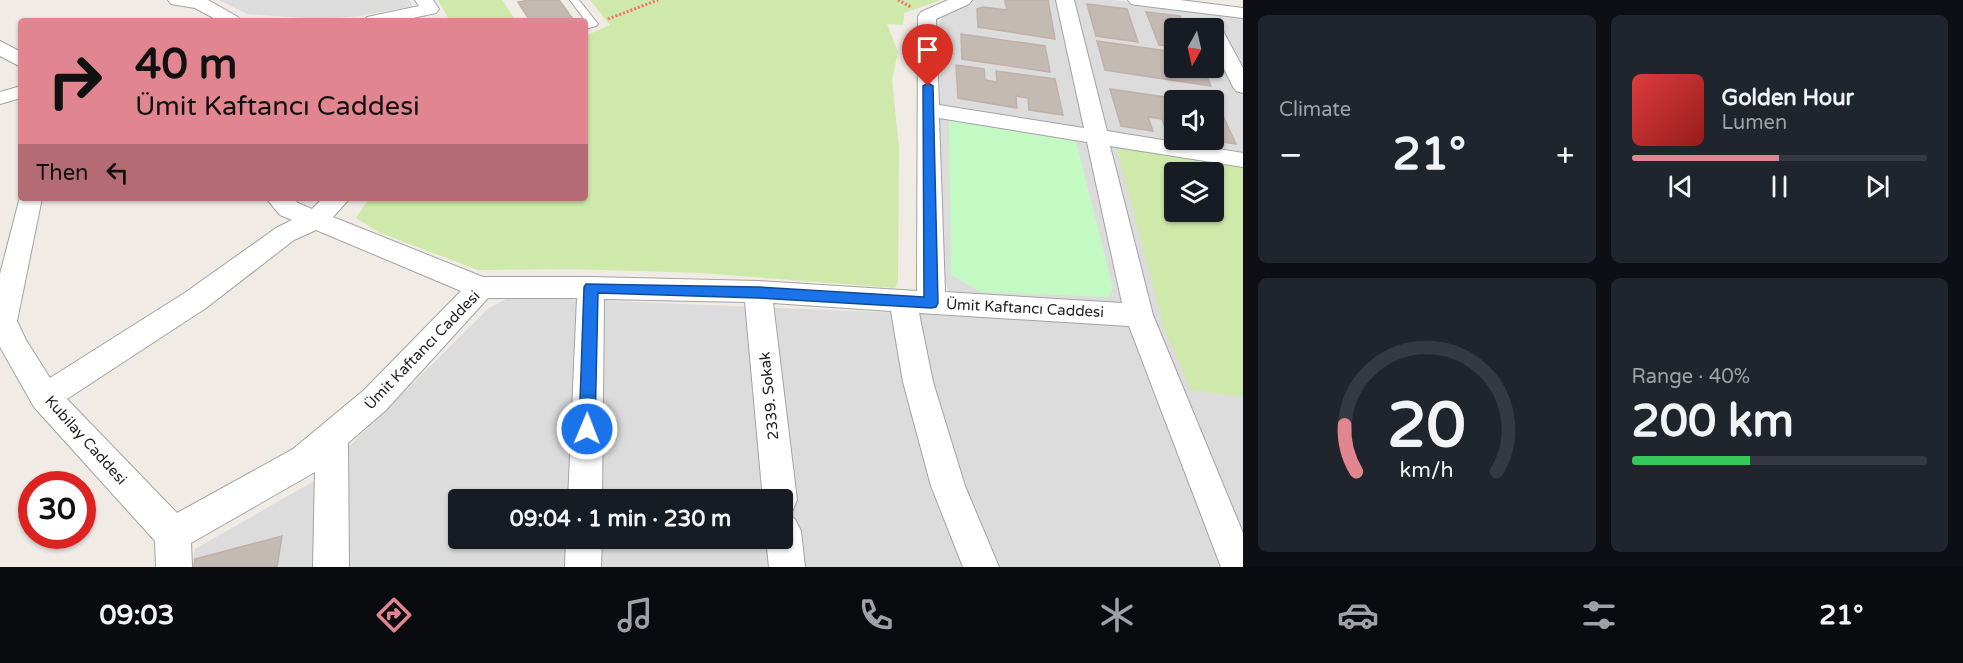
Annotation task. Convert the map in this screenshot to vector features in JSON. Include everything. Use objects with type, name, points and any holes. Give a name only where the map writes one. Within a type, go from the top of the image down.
[{"type":"street","points":[[177,0],[200,3],[227,18]]},
{"type":"street","points":[[963,0],[927,16],[928,110],[917,302],[924,403],[948,486],[981,567]]},
{"type":"street","points":[[1065,0],[1139,315],[1239,559]]},
{"type":"street","points":[[1137,0],[1243,13]]},
{"type":"street","points":[[1202,8],[1207,18]]},
{"type":"street","points":[[389,18],[430,10]]},
{"type":"street","points":[[0,47],[18,59]]},
{"type":"street","points":[[1224,51],[1243,87]]},
{"type":"street","points":[[0,98],[18,93]]},
{"type":"street","points":[[928,110],[1243,160]]},
{"type":"street","name":"Kubilay Caddesi","points":[[29,201],[3,321],[14,346],[45,397],[173,551]]},
{"type":"street","points":[[281,201],[289,209],[482,288]]},
{"type":"street","points":[[45,397],[196,300],[285,234],[315,220],[335,201]]},
{"type":"street","points":[[585,489],[591,287]]},
{"type":"street","name":"Ümit Kaftancı Caddesi","points":[[173,551],[305,460],[332,438],[375,400],[442,327],[482,288],[591,287],[758,292],[1139,315]]},
{"type":"street","name":"2339. Sokak","points":[[758,292],[779,489]]},
{"type":"street","points":[[331,567],[332,438]]},
{"type":"street","points":[[583,567],[584,549]]},
{"type":"street","points":[[785,549],[787,567]]},
{"type":"lane","points":[[574,0],[585,18]]},
{"type":"path","points":[[589,25],[658,0]]},
{"type":"shaded area","points":[[219,0],[410,0],[412,6],[360,16],[333,18],[247,14]]},
{"type":"shaded area","points":[[974,0],[1114,0],[1243,17],[1243,567],[191,567],[195,549],[314,481],[489,308],[510,297],[956,315],[940,265],[940,15]]},
{"type":"green space","points":[[438,0],[502,0],[514,18],[448,18]]},
{"type":"green space","points":[[590,0],[941,0],[904,13],[903,25],[887,24],[898,52],[892,79],[899,148],[898,282],[895,288],[702,273],[568,269],[478,270],[380,233],[356,218],[367,201],[588,201],[588,35],[610,25]]},
{"type":"green space","points":[[949,120],[1076,141],[1113,288],[1108,297],[981,292],[951,275]]},
{"type":"green space","points":[[1123,148],[1211,162],[1164,162],[1164,222],[1224,222],[1224,164],[1243,167],[1243,397],[1191,390],[1164,328],[1117,149]]},
{"type":"building","points":[[559,0],[572,18],[528,18],[518,2]]},
{"type":"building","points":[[1007,0],[1048,0],[1055,39],[978,27],[977,9],[983,7],[1007,10],[1005,1]]},
{"type":"building","points":[[1087,4],[1127,9],[1138,42],[1096,36]]},
{"type":"building","points":[[1146,12],[1180,16],[1181,18],[1164,18],[1164,46],[1159,45]]},
{"type":"building","points":[[961,34],[1045,46],[1050,72],[962,59]]},
{"type":"building","points":[[1097,41],[1164,51],[1164,78],[1207,78],[1211,86],[1105,70]]},
{"type":"building","points":[[956,65],[984,69],[985,80],[997,82],[996,71],[1055,79],[1063,115],[1029,110],[1028,98],[1016,96],[1017,108],[958,98]]},
{"type":"building","points":[[1110,89],[1164,97],[1164,125],[1162,119],[1148,117],[1153,131],[1121,126]]},
{"type":"building","points":[[1224,118],[1236,144],[1224,142]]},
{"type":"building","points":[[282,536],[277,567],[194,567],[195,559]]},
{"type":"route","points":[[587,429],[591,287],[758,292],[931,303],[928,86]]}]
